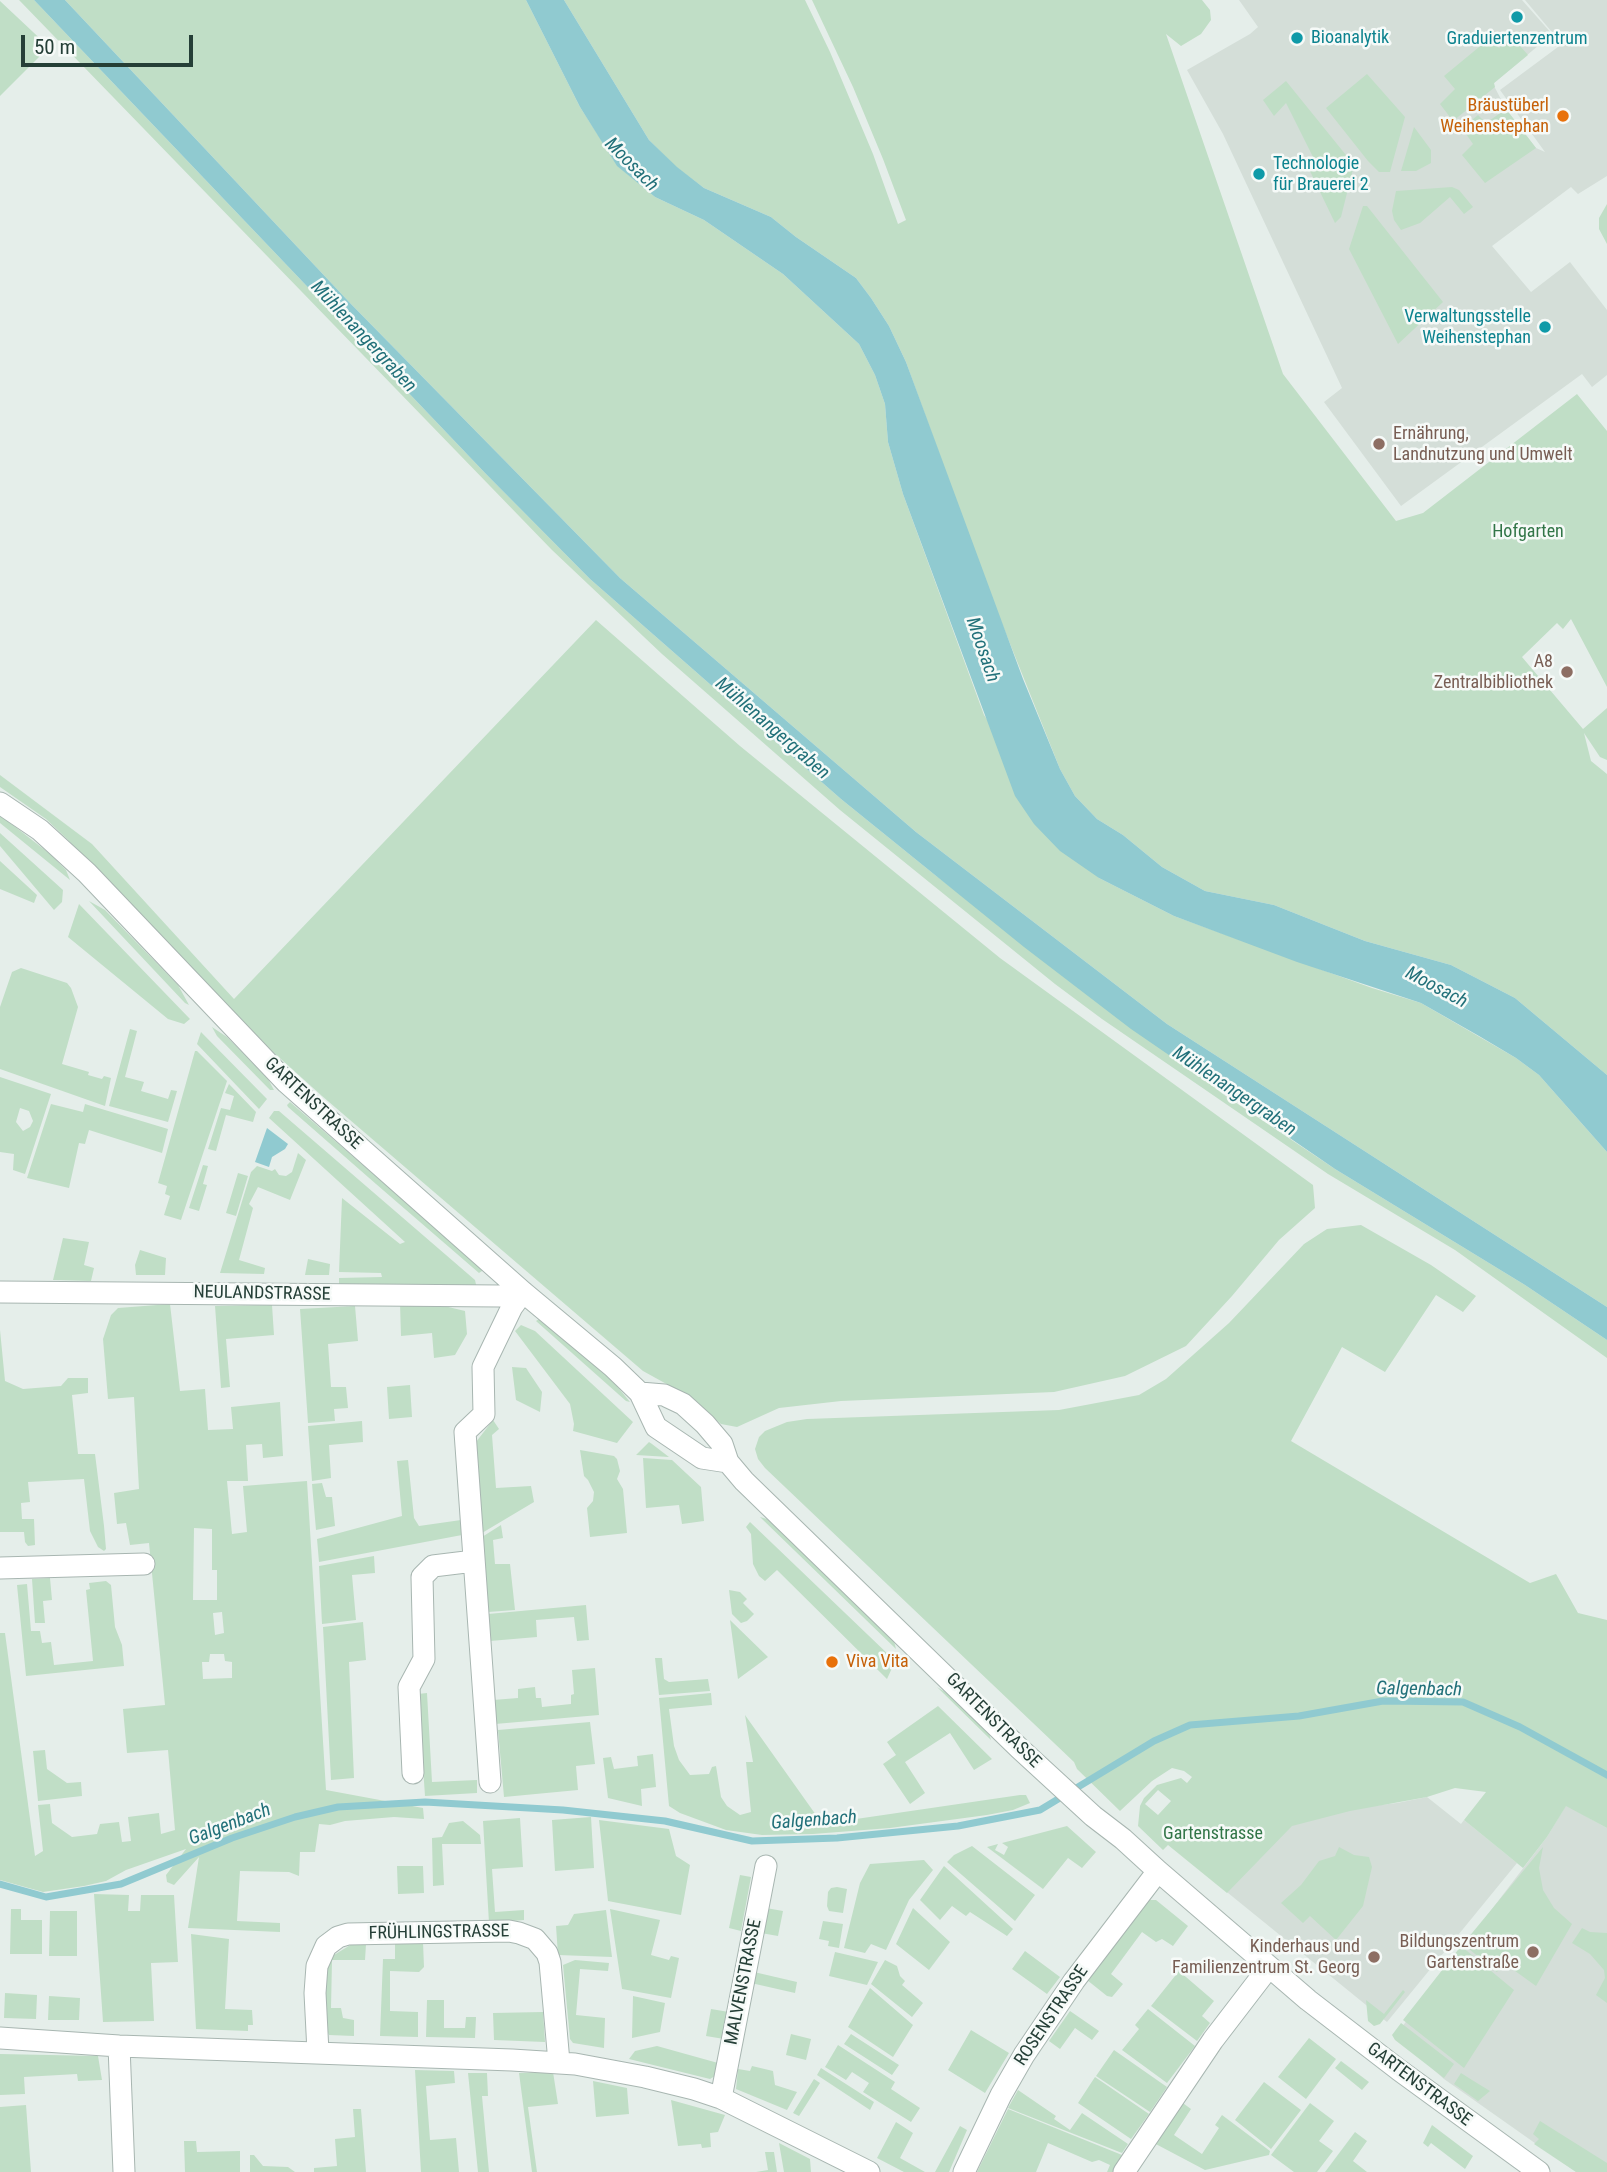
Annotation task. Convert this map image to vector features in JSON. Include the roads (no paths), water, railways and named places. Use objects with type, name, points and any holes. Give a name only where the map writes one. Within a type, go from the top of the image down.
[{"type":"street","name":"GARTENSTRASSE","points":[[0,803],[40,830],[87,873],[287,1083],[640,1393],[656,1427],[702,1458],[728,1462]]},
{"type":"street","name":"NEULANDSTRASSE","points":[[0,1292],[500,1296],[523,1292]]},
{"type":"street","points":[[491,1782],[465,1433],[484,1414],[483,1367],[512,1307],[523,1292]]},
{"type":"street","name":"GARTENSTRASSE","points":[[640,1393],[664,1395],[683,1404],[705,1424],[722,1444],[728,1462],[751,1488],[1093,1816],[1124,1839],[1157,1871],[1269,1967],[1369,2048],[1539,2172]]},
{"type":"street","points":[[413,1773],[409,1687],[424,1659],[422,1577],[433,1566],[474,1561]]},
{"type":"street","points":[[0,1568],[144,1564]]},
{"type":"street","name":"MALVENSTRASSE","points":[[721,2098],[766,1866]]},
{"type":"street","name":"ROSENSTRASSE","points":[[964,2172],[1000,2095],[1024,2055],[1074,1981],[1157,1871]]},
{"type":"street","name":"FRÜHLINGSTRASSE","points":[[318,2052],[315,1993],[317,1966],[326,1946],[338,1937],[348,1934],[509,1931],[535,1939],[547,1954],[559,2062]]},
{"type":"street","points":[[1124,2172],[1213,2040],[1269,1967]]},
{"type":"street","points":[[0,2038],[119,2046],[559,2062],[645,2077],[721,2098],[869,2172]]},
{"type":"street","points":[[119,2046],[124,2172]]},
{"type":"water","name":"Mühlenangergraben","points":[[34,0],[65,0],[351,304],[620,578],[916,832],[1167,1024],[1607,1307],[1607,1340],[1525,1285],[1335,1169],[1131,1029],[1024,947],[841,799],[590,579],[485,473]]},
{"type":"water","name":"Moosach","points":[[526,0],[564,0],[649,140],[677,167],[704,188],[771,217],[856,278],[871,298],[889,326],[906,362],[1023,679],[1060,769],[1075,796],[1097,819],[1123,835],[1162,867],[1205,891],[1274,905],[1365,941],[1451,965],[1515,998],[1607,1075],[1607,1152],[1539,1075],[1479,1036],[1421,1003],[1297,962],[1174,916],[1099,878],[1060,851],[1034,824],[1015,796],[903,494],[888,442],[885,404],[875,375],[859,344],[783,274],[704,220],[655,197],[617,166],[580,107]]},
{"type":"water","points":[[267,1128],[288,1144],[272,1157],[269,1167],[255,1162]]},
{"type":"waterway","name":"Galgenbach","points":[[0,1884],[46,1897],[121,1884],[232,1838],[295,1817],[338,1807],[425,1802],[563,1810],[665,1821],[752,1841],[837,1838],[958,1826],[1040,1810],[1154,1741],[1190,1725],[1299,1716],[1383,1701],[1463,1702],[1520,1727],[1607,1775]]},
{"type":"place","name":"Graduiertenzentrum","points":[[1517,17]]},
{"type":"place","name":"Bioanalytik","points":[[1297,38]]},
{"type":"place","name":"Bräustüberl Weihenstephan","points":[[1563,116]]},
{"type":"place","name":"Technologie für Brauerei 2","points":[[1259,174]]},
{"type":"place","name":"Verwaltungsstelle Weihenstephan","points":[[1545,327]]},
{"type":"place","name":"Ernährung, Landnutzung und Umwelt","points":[[1379,444]]},
{"type":"place","name":"A8 Zentralbibliothek","points":[[1567,672]]},
{"type":"place","name":"Viva Vita","points":[[832,1662]]},
{"type":"place","name":"Bildungszentrum Gartenstraße","points":[[1533,1952]]},
{"type":"place","name":"Kinderhaus und Familienzentrum St. Georg","points":[[1374,1957]]},
{"type":"park label","name":"Hofgarten","points":[[1528,532]]},
{"type":"park label","name":"Gartenstrasse","points":[[1213,1834]]}]
